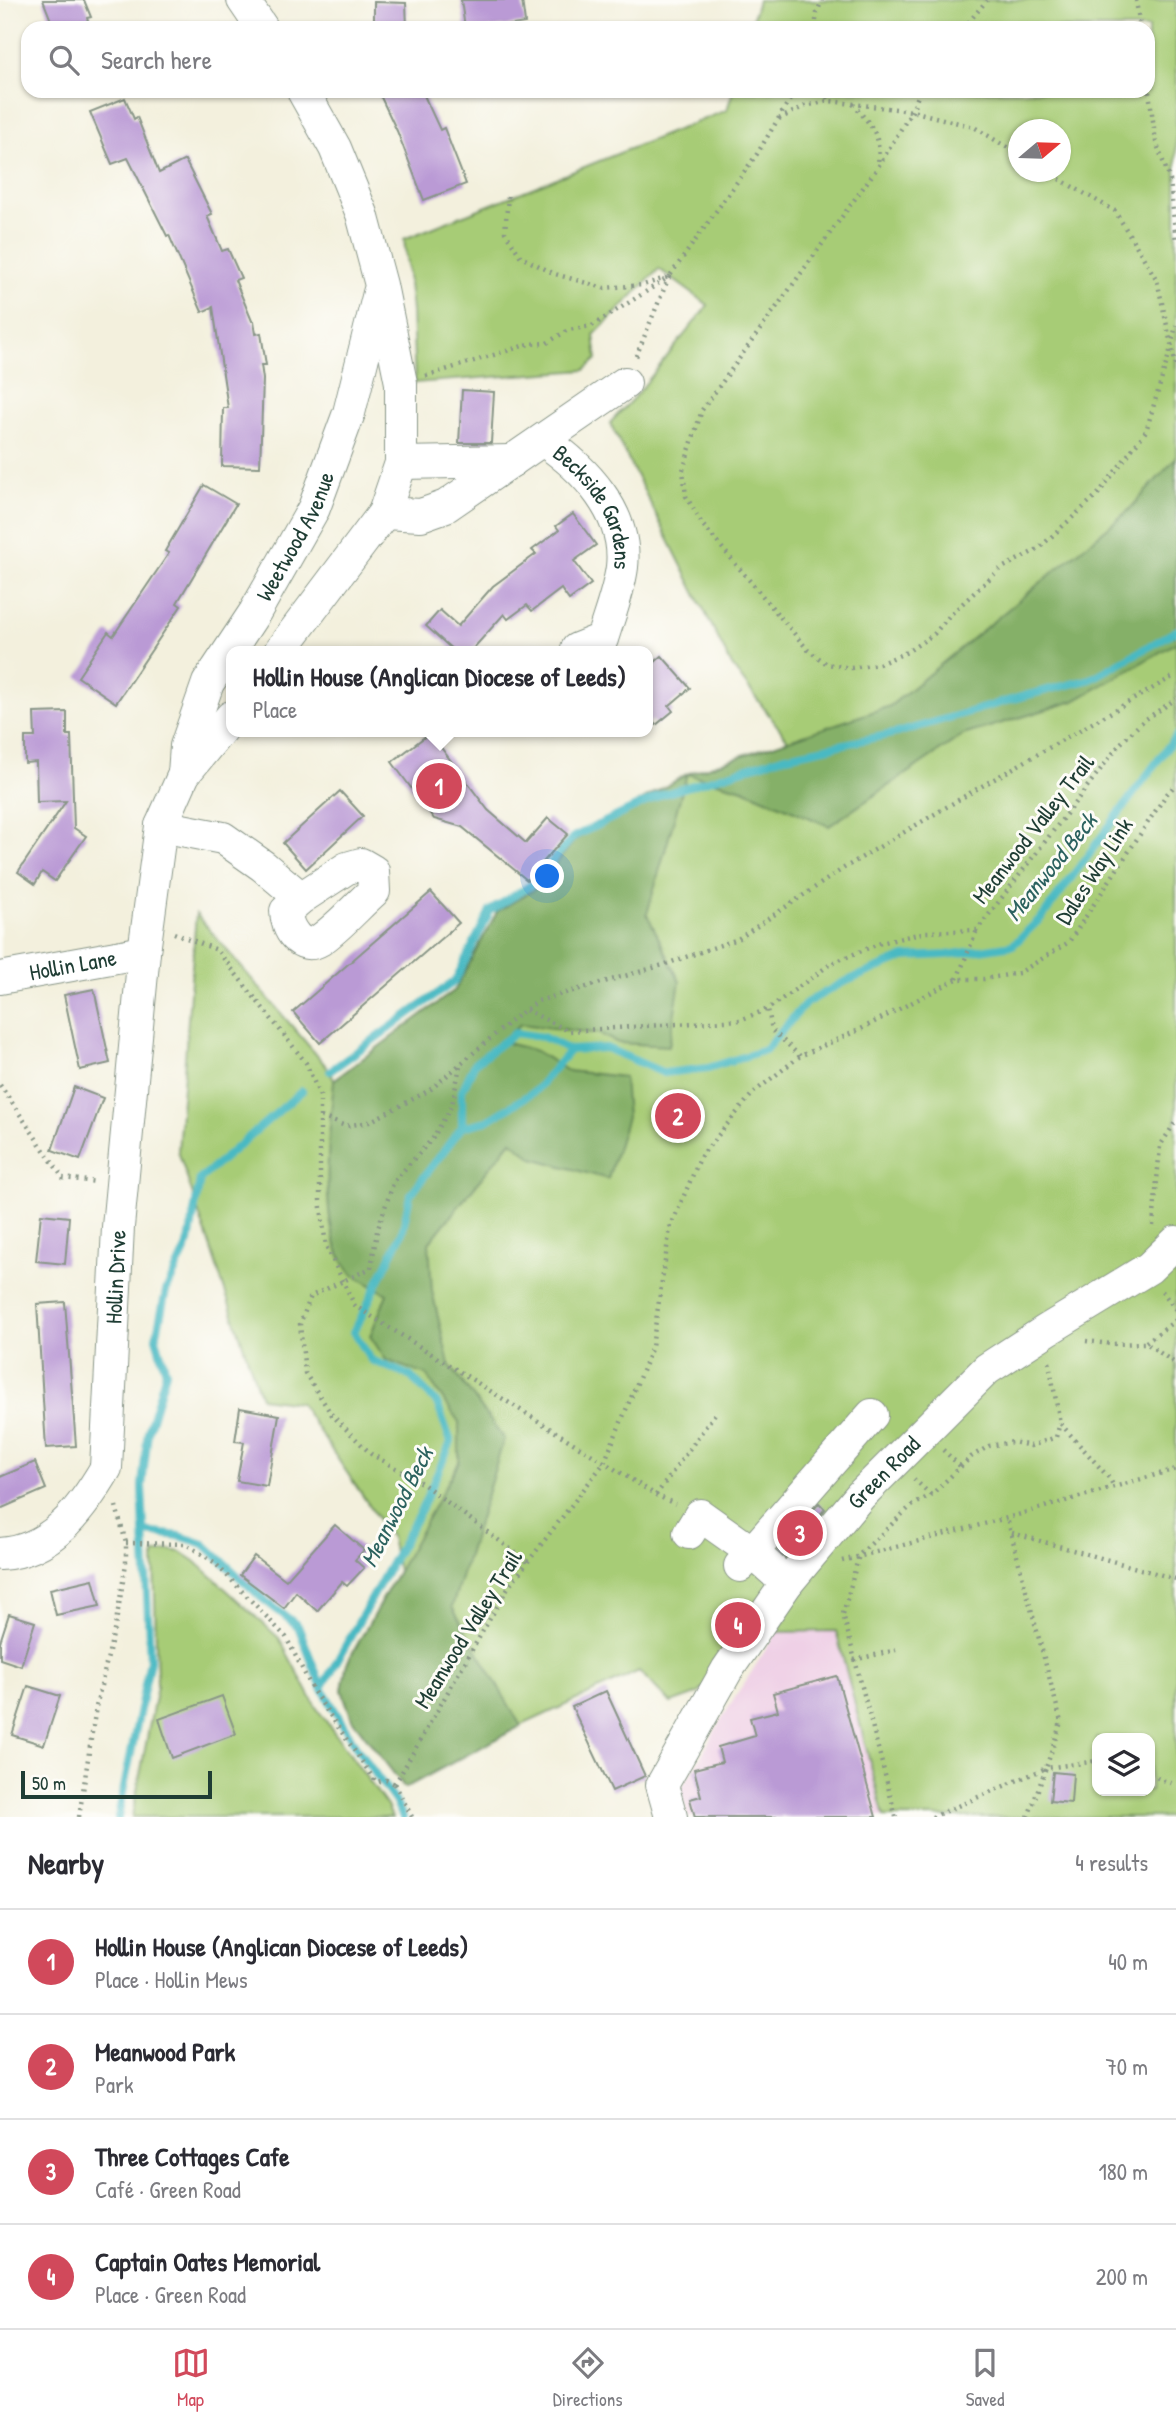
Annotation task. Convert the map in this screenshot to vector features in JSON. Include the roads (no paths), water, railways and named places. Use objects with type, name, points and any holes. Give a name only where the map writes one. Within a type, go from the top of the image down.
[{"type":"street","name":"Weetwood Avenue","points":[[284,646],[384,513],[401,463],[401,383],[381,285],[362,214],[334,148],[307,98]]},
{"type":"street","name":"Weetwood Avenue","points":[[232,646],[314,508],[349,413],[381,285]]},
{"type":"street","points":[[384,513],[421,515],[446,506],[625,383]]},
{"type":"street","name":"Beckside Gardens","points":[[543,440],[563,453],[588,476],[614,519],[621,540],[622,566],[602,639],[584,646]]},
{"type":"street","points":[[401,463],[512,461]]},
{"type":"street","name":"Weetwood Avenue","points":[[184,774],[186,746],[208,683],[226,656]]},
{"type":"street","name":"Weetwood Avenue","points":[[144,952],[161,827],[184,774],[226,724]]},
{"type":"street","points":[[161,827],[223,838],[263,866],[301,898]]},
{"type":"street","name":"Hollin Lane","points":[[0,978],[144,952]]},
{"type":"street","name":"Hollin Drive","points":[[3,1560],[29,1549],[64,1527],[89,1496],[106,1468],[122,1185],[144,952]]},
{"type":"street","name":"Green Road","points":[[671,1817],[662,1785],[727,1670],[787,1583],[860,1496],[987,1370],[1047,1330],[1149,1269],[1176,1242]]},
{"type":"street","points":[[746,1559],[872,1415]]},
{"type":"street","points":[[694,1524],[787,1583]]},
{"type":"waterway","points":[[330,1071],[455,981],[490,911],[531,885],[573,837],[661,795],[782,757],[897,733],[1091,679],[1176,631]]},
{"type":"waterway","name":"Meanwood Beck","points":[[403,1817],[395,1801],[356,1747],[322,1688],[423,1506],[451,1442],[437,1403],[410,1376],[371,1360],[354,1332],[402,1233],[410,1195],[462,1127],[487,1121],[535,1091],[570,1050],[606,1048],[664,1073],[708,1068],[765,1050],[806,1003],[842,983],[905,957],[947,955],[1013,945],[1043,916],[1176,736]]},
{"type":"waterway","points":[[462,1127],[462,1091],[475,1063],[515,1033],[543,1037],[570,1050]]},
{"type":"waterway","points":[[118,1817],[150,1660],[142,1486],[148,1432],[166,1372],[156,1338],[166,1291],[189,1242],[200,1179],[302,1091]]},
{"type":"waterway","points":[[145,1532],[180,1536],[204,1544],[263,1599],[298,1626],[322,1688]]},
{"type":"place","name":"Hollin House (Anglican Diocese of Leeds)","points":[[439,786]]},
{"type":"place","name":"Meanwood Park","points":[[678,1116]]},
{"type":"place","name":"Three Cottages Cafe","points":[[800,1533]]},
{"type":"place","name":"Captain Oates Memorial","points":[[738,1625]]}]
